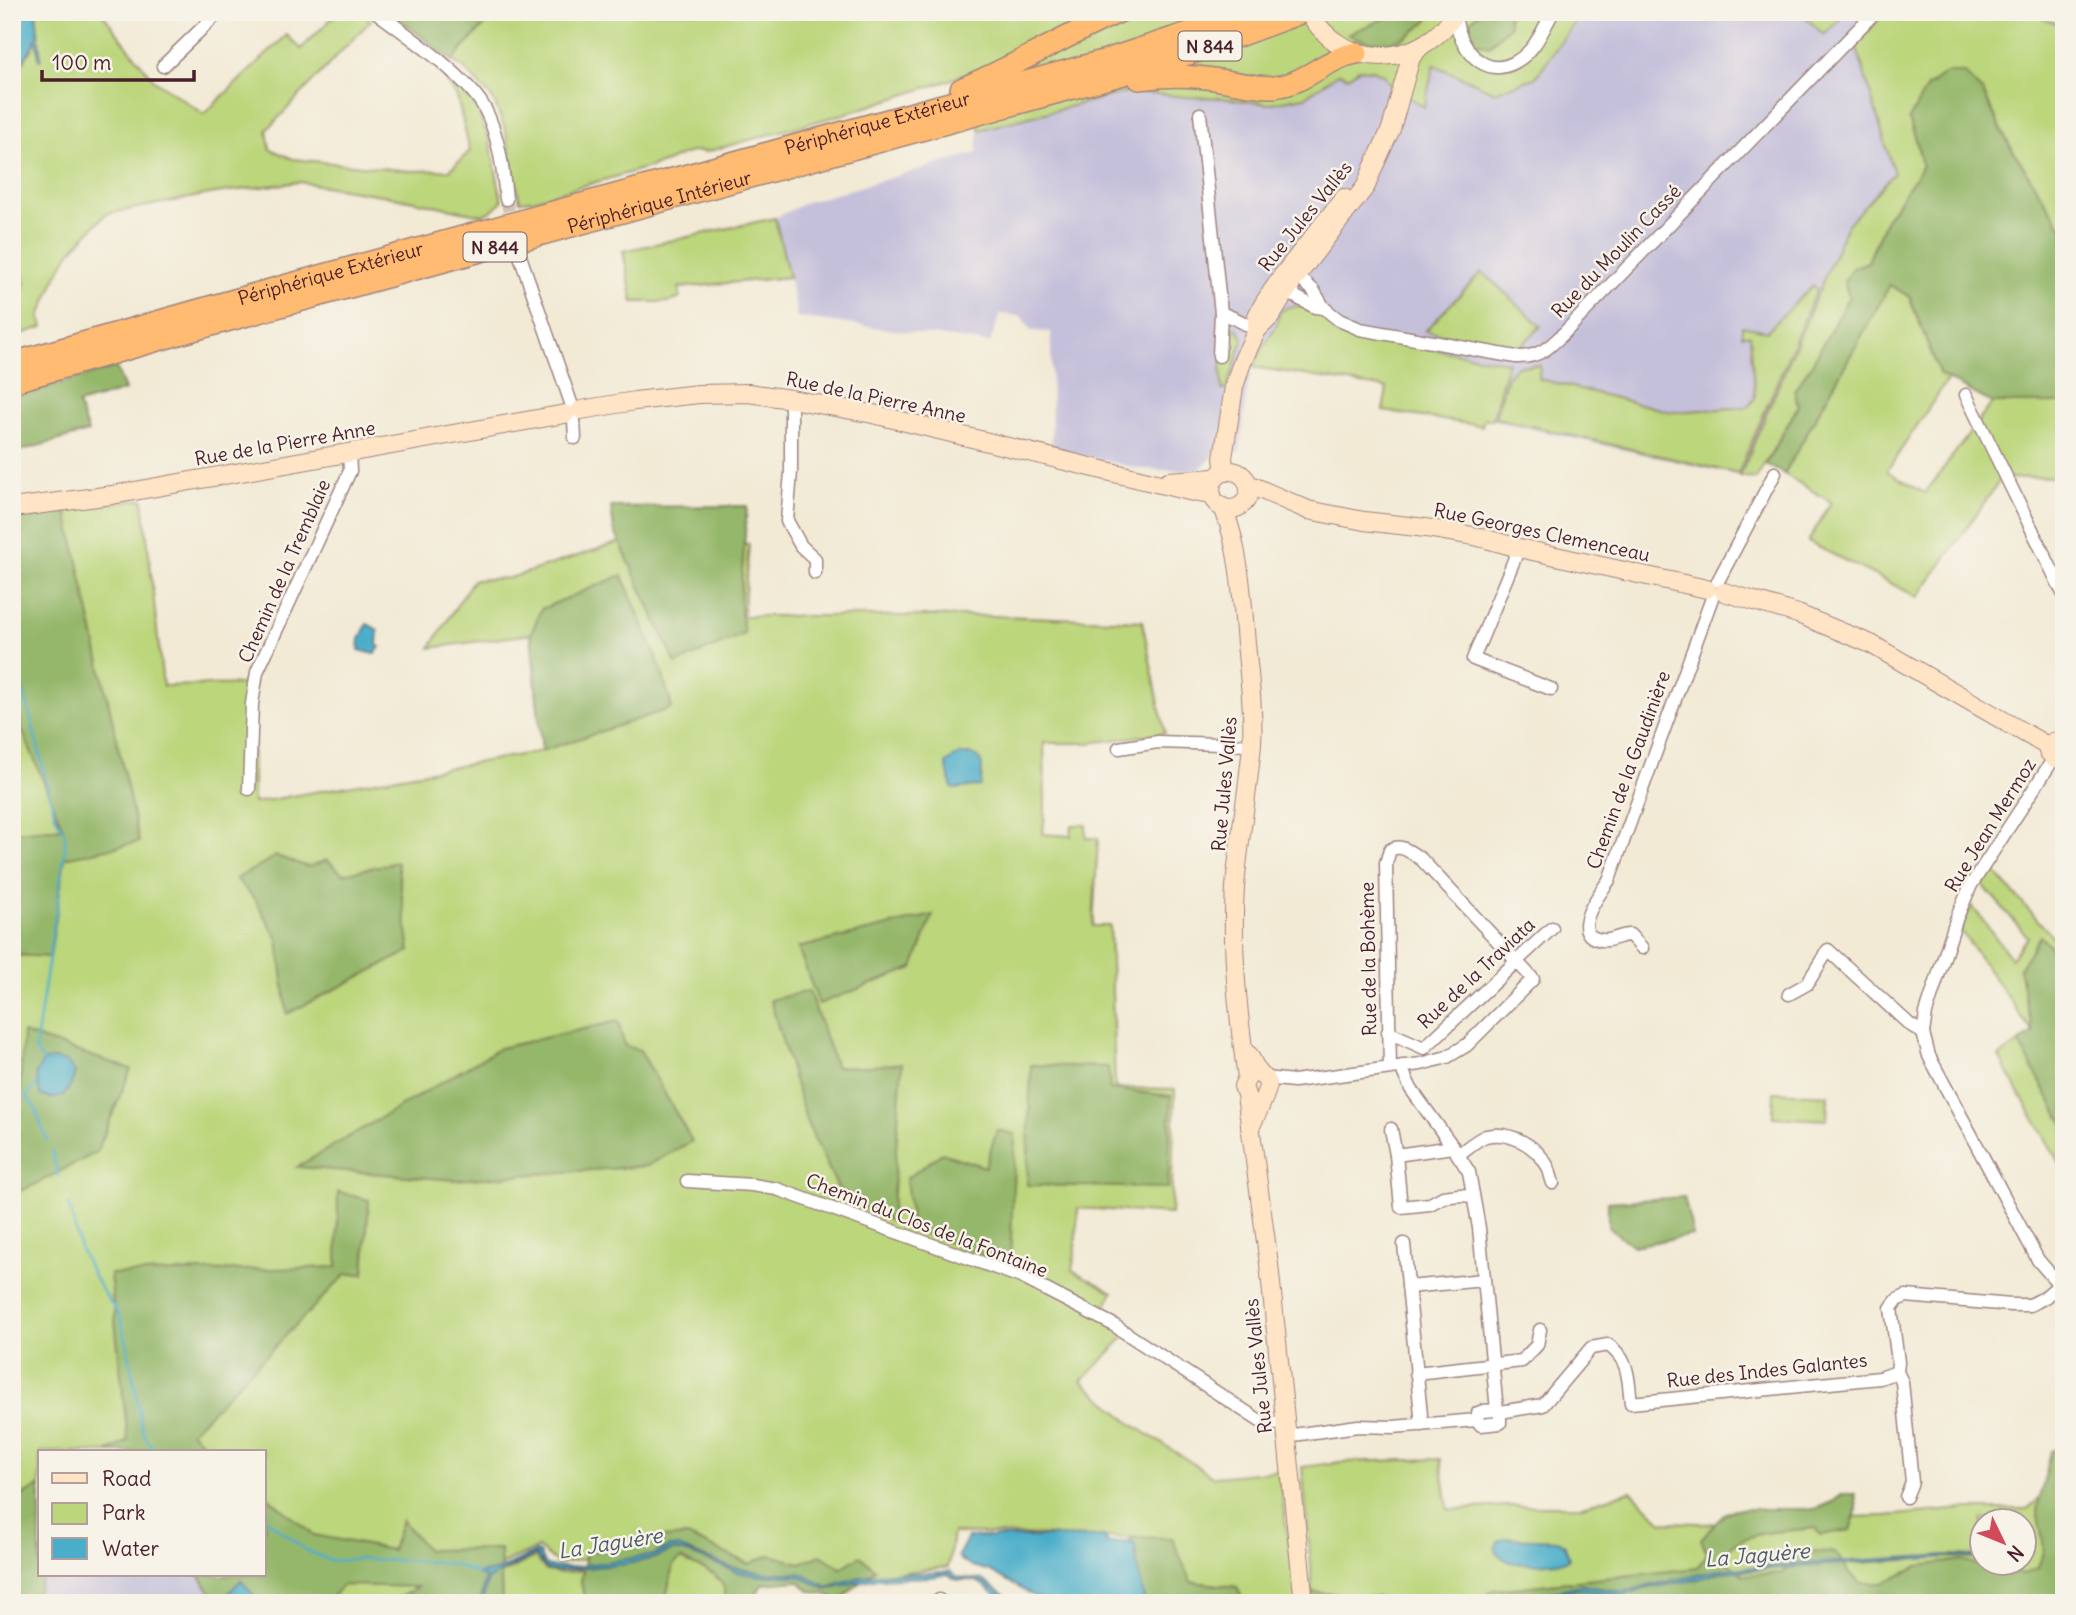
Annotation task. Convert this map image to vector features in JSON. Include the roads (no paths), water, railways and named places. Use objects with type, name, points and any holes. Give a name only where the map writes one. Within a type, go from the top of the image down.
[{"type":"highway","points":[[895,118],[910,106],[954,92],[995,74],[1062,38],[1119,12]]},
{"type":"highway","name":"Périphérique Extérieur","points":[[12,363],[285,285],[1106,60],[1253,12]]},
{"type":"highway","name":"Périphérique Intérieur","points":[[12,382],[1117,76],[1195,52],[1303,12]]},
{"type":"highway","points":[[1117,76],[1133,80],[1180,75],[1274,87],[1296,82],[1337,58],[1357,52]]},
{"type":"street","points":[[163,66],[219,12]]},
{"type":"street","points":[[376,12],[448,68],[485,107],[494,131],[506,199]]},
{"type":"street","points":[[1309,12],[1336,43],[1357,52],[1382,56],[1402,54],[1426,43],[1452,42],[1465,48],[1483,64],[1493,66],[1510,65],[1518,61],[1530,50],[1553,12]]},
{"type":"street","name":"Rue du Moulin Cassé","points":[[1292,279],[1294,296],[1315,307],[1324,308],[1339,320],[1360,329],[1516,357],[1529,358],[1541,353],[1559,338],[1875,12]]},
{"type":"street","points":[[1456,13],[1459,36],[1465,48]]},
{"type":"street","name":"Rue Jules Vallès","points":[[1304,1602],[1269,1264],[1250,1127],[1258,1086],[1242,1043],[1234,923],[1252,744],[1251,695],[1239,570],[1231,526],[1231,489],[1223,457],[1234,387],[1257,330],[1257,316],[1264,303],[1292,279],[1339,205],[1373,168],[1391,130],[1411,57],[1441,32],[1456,13]]},
{"type":"street","points":[[1382,56],[1398,73],[1401,92]]},
{"type":"street","points":[[1200,114],[1221,313],[1219,356]]},
{"type":"street","points":[[520,256],[573,412],[575,438]]},
{"type":"street","points":[[1221,313],[1257,330]]},
{"type":"street","name":"Rue de la Pierre Anne","points":[[12,508],[110,496],[635,401],[699,394],[748,393],[873,414],[1158,482],[1189,479],[1231,489]]},
{"type":"street","points":[[1966,395],[2064,595]]},
{"type":"street","points":[[791,399],[788,521],[801,546],[815,559],[815,573]]},
{"type":"street","name":"Chemin de la Tremblaie","points":[[249,789],[252,704],[257,672],[350,471],[349,453]]},
{"type":"street","points":[[1715,590],[1775,473]]},
{"type":"street","name":"Rue Georges Clemenceau","points":[[1231,489],[1308,510],[1364,521],[1479,537],[1715,590],[1798,614],[1871,644],[2059,747]]},
{"type":"street","points":[[1519,548],[1473,659],[1551,689]]},
{"type":"street","name":"Chemin de la Gaudinière","points":[[1642,948],[1630,935],[1625,934],[1611,940],[1593,936],[1586,930],[1585,922],[1609,880],[1715,590]]},
{"type":"street","points":[[1119,748],[1158,743],[1252,744]]},
{"type":"street","name":"Rue Jean Mermoz","points":[[1923,1033],[1926,1013],[1957,916],[1971,885],[2059,747]]},
{"type":"street","name":"Rue de la Bohème","points":[[1396,1067],[1388,1032],[1386,863],[1390,850],[1395,847],[1402,848],[1421,859],[1516,961]]},
{"type":"street","name":"Rue de la Traviata","points":[[1388,1032],[1424,1048],[1552,928]]},
{"type":"street","points":[[1789,994],[1807,984],[1828,950],[1909,1024],[1923,1033],[1929,1056],[2001,1194],[2038,1260],[2061,1287]]},
{"type":"street","points":[[1258,1086],[1396,1067],[1447,1057],[1467,1045],[1533,979],[1516,961]]},
{"type":"street","points":[[1286,1430],[1422,1425],[1477,1420],[1478,1413],[1499,1411],[1479,1228],[1469,1172],[1411,1089],[1404,1074],[1396,1067]]},
{"type":"street","points":[[1391,1129],[1401,1207],[1430,1204],[1443,1197],[1473,1196]]},
{"type":"street","points":[[1396,1155],[1456,1151],[1485,1136],[1503,1135],[1519,1140],[1535,1150],[1547,1166],[1553,1183]]},
{"type":"street","name":"Chemin du Clos de la Fontaine","points":[[687,1181],[776,1189],[1021,1277],[1112,1324],[1260,1421],[1286,1430]]},
{"type":"street","points":[[1404,1244],[1422,1425]]},
{"type":"street","points":[[1408,1287],[1484,1280]]},
{"type":"street","name":"Rue des Indes Galantes","points":[[1499,1411],[1543,1405],[1591,1348],[1608,1345],[1619,1353],[1626,1363],[1631,1403],[1880,1378],[1897,1372],[1891,1308],[1896,1300],[1906,1296],[2030,1305],[2061,1287]]},
{"type":"street","points":[[1416,1373],[1522,1361],[1537,1345],[1539,1330]]},
{"type":"street","points":[[1897,1372],[1902,1382],[1912,1482],[1906,1497]]},
{"type":"water","points":[[12,12],[36,12],[41,59],[39,60],[36,39],[19,69],[17,121],[12,124]]},
{"type":"water","points":[[12,268],[20,268],[25,282],[20,293],[12,300]]},
{"type":"water","points":[[367,624],[378,631],[377,645],[380,647],[375,654],[359,650],[360,639]]},
{"type":"water","points":[[968,754],[980,761],[980,786],[954,789],[946,763],[958,755]]},
{"type":"water","points":[[54,1059],[66,1062],[75,1072],[71,1085],[64,1094],[47,1098],[40,1095],[36,1074],[43,1061]]},
{"type":"water","points":[[968,1537],[1105,1537],[1106,1543],[1132,1542],[1135,1546],[1145,1603],[1052,1603],[990,1571],[961,1560],[958,1556]]},
{"type":"water","points":[[1501,1540],[1558,1540],[1565,1545],[1569,1558],[1566,1561],[1535,1564],[1510,1562],[1499,1555],[1496,1547]]},
{"type":"water","points":[[669,1547],[678,1547],[730,1567],[762,1573],[800,1573],[828,1587],[875,1575],[950,1571],[958,1577],[982,1580],[1016,1603],[1004,1600],[981,1583],[958,1580],[948,1574],[873,1579],[826,1589],[798,1576],[759,1576],[736,1572],[691,1554],[673,1550],[655,1558],[626,1564],[556,1571],[547,1570],[535,1555],[488,1579],[480,1603],[485,1577],[478,1575],[479,1573],[501,1569],[536,1552],[550,1567],[573,1567],[654,1555]]},
{"type":"water","points":[[1968,1556],[1721,1572],[1622,1596],[1576,1589],[1493,1603],[1518,1595],[1544,1593],[1581,1585],[1622,1592],[1723,1569]]},
{"type":"water","points":[[241,1580],[253,1595],[246,1603],[236,1603],[227,1595]]},
{"type":"waterway","points":[[12,655],[27,703],[55,816],[65,834],[65,850],[35,1050],[43,1061]]},
{"type":"waterway","points":[[37,1084],[26,1096],[35,1108],[47,1141]]},
{"type":"waterway","points":[[52,1151],[58,1176]]},
{"type":"waterway","points":[[69,1205],[80,1249],[98,1284],[119,1315],[127,1343],[143,1433],[156,1450]]},
{"type":"waterway","name":"La Jaguère","points":[[266,1519],[304,1549],[330,1561],[358,1559],[436,1562],[455,1565],[479,1574]]},
{"type":"tunnel","points":[[506,199],[513,229]]}]
